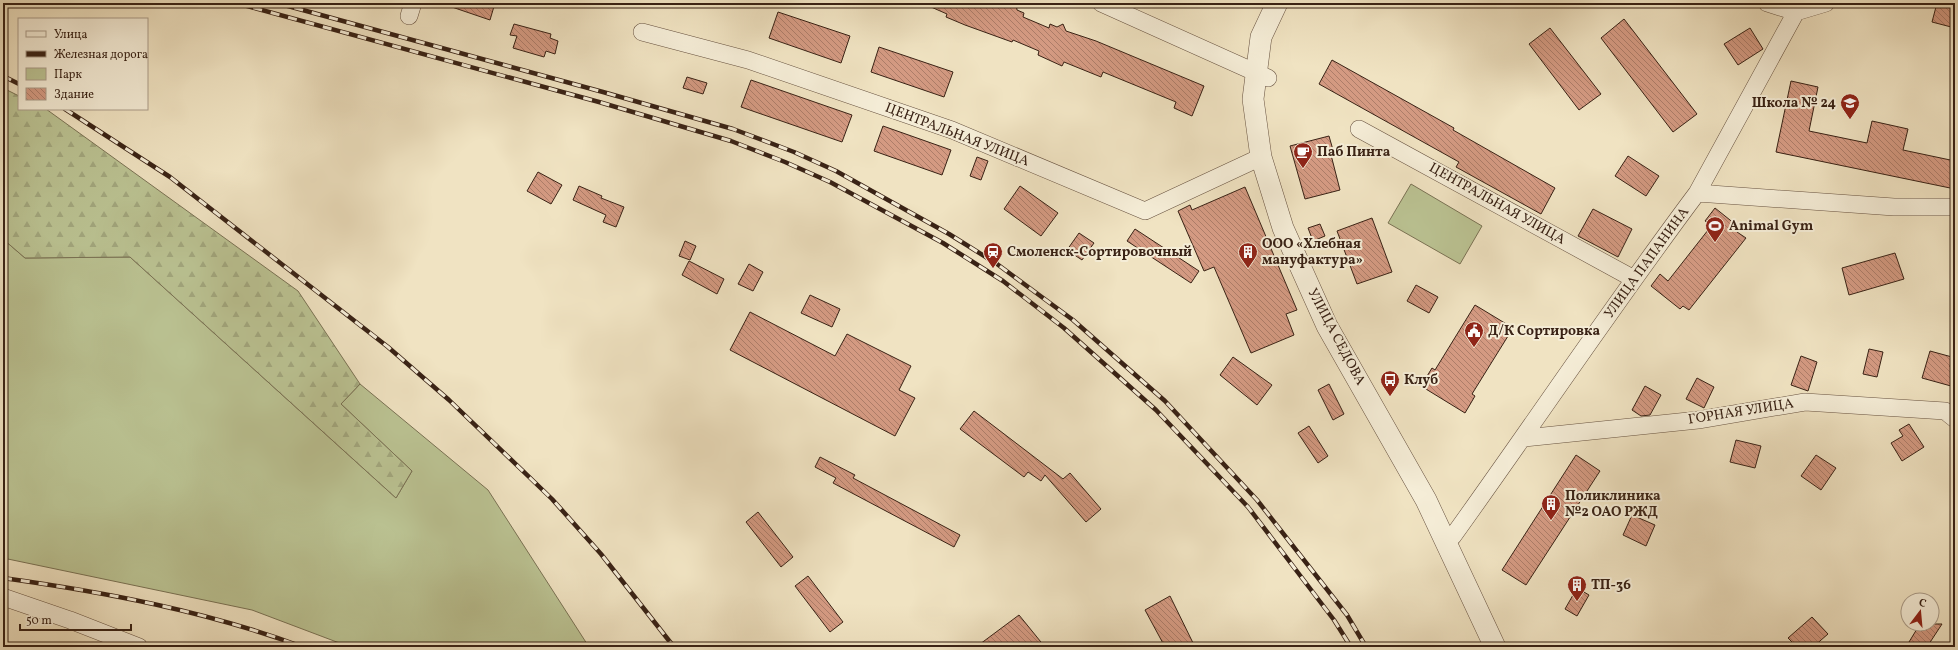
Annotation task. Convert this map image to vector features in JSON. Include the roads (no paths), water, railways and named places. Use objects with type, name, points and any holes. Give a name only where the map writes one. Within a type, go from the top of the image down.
[{"type":"street","points":[[1102,3],[1262,74]]},
{"type":"street","name":"УЛИЦА СЕДОВА","points":[[1277,3],[1261,37],[1262,74],[1253,99],[1261,157],[1284,228],[1327,326],[1426,500],[1447,541],[1495,647]]},
{"type":"street","points":[[1767,3],[1796,12],[1826,3]]},
{"type":"street","points":[[1697,193],[1796,12]]},
{"type":"street","name":"ЦЕНТРАЛЬНАЯ УЛИЦА","points":[[642,32],[748,60],[952,130],[1145,211],[1261,157]]},
{"type":"street","name":"ЦЕНТРАЛЬНАЯ УЛИЦА","points":[[1359,129],[1634,280]]},
{"type":"street","name":"УЛИЦА ПАПАНИНА","points":[[1447,541],[1453,536],[1524,438],[1634,280],[1697,193],[1894,207],[1955,207]]},
{"type":"street","name":"ГОРНАЯ УЛИЦА","points":[[1524,438],[1698,420],[1805,402],[1945,411],[1955,419]]},
{"type":"street","points":[[3,597],[70,620],[139,647]]},
{"type":"railway","points":[[236,3],[599,102],[731,141],[785,162],[830,182],[943,243],[1003,281],[1064,328],[1156,410],[1248,507],[1334,620],[1351,647]]},
{"type":"railway","points":[[277,3],[733,129],[794,152],[836,171],[949,234],[997,264],[1073,320],[1165,401],[1257,500],[1347,615],[1366,647]]},
{"type":"railway","points":[[3,76],[18,84]]},
{"type":"railway","points":[[67,110],[170,177],[388,347],[449,400],[552,499],[601,554],[674,647]]},
{"type":"railway","points":[[3,578],[117,596],[154,604],[229,623],[303,647]]},
{"type":"place","name":"Школа № 24","points":[[1850,120]]},
{"type":"place","name":"Паб Пинта","points":[[1303,169]]},
{"type":"place","name":"Animal Gym","points":[[1715,243]]},
{"type":"place","name":"Смоленск-Сортировочный","points":[[993,269]]},
{"type":"place","name":"ООО «Хлебная мануфактура»","points":[[1248,269]]},
{"type":"place","name":"Д/К Сортировка","points":[[1474,348]]},
{"type":"place","name":"Клуб","points":[[1390,397]]},
{"type":"place","name":"Поликлиника №2 ОАО РЖД","points":[[1551,521]]},
{"type":"place","name":"ТП-36","points":[[1577,602]]}]
